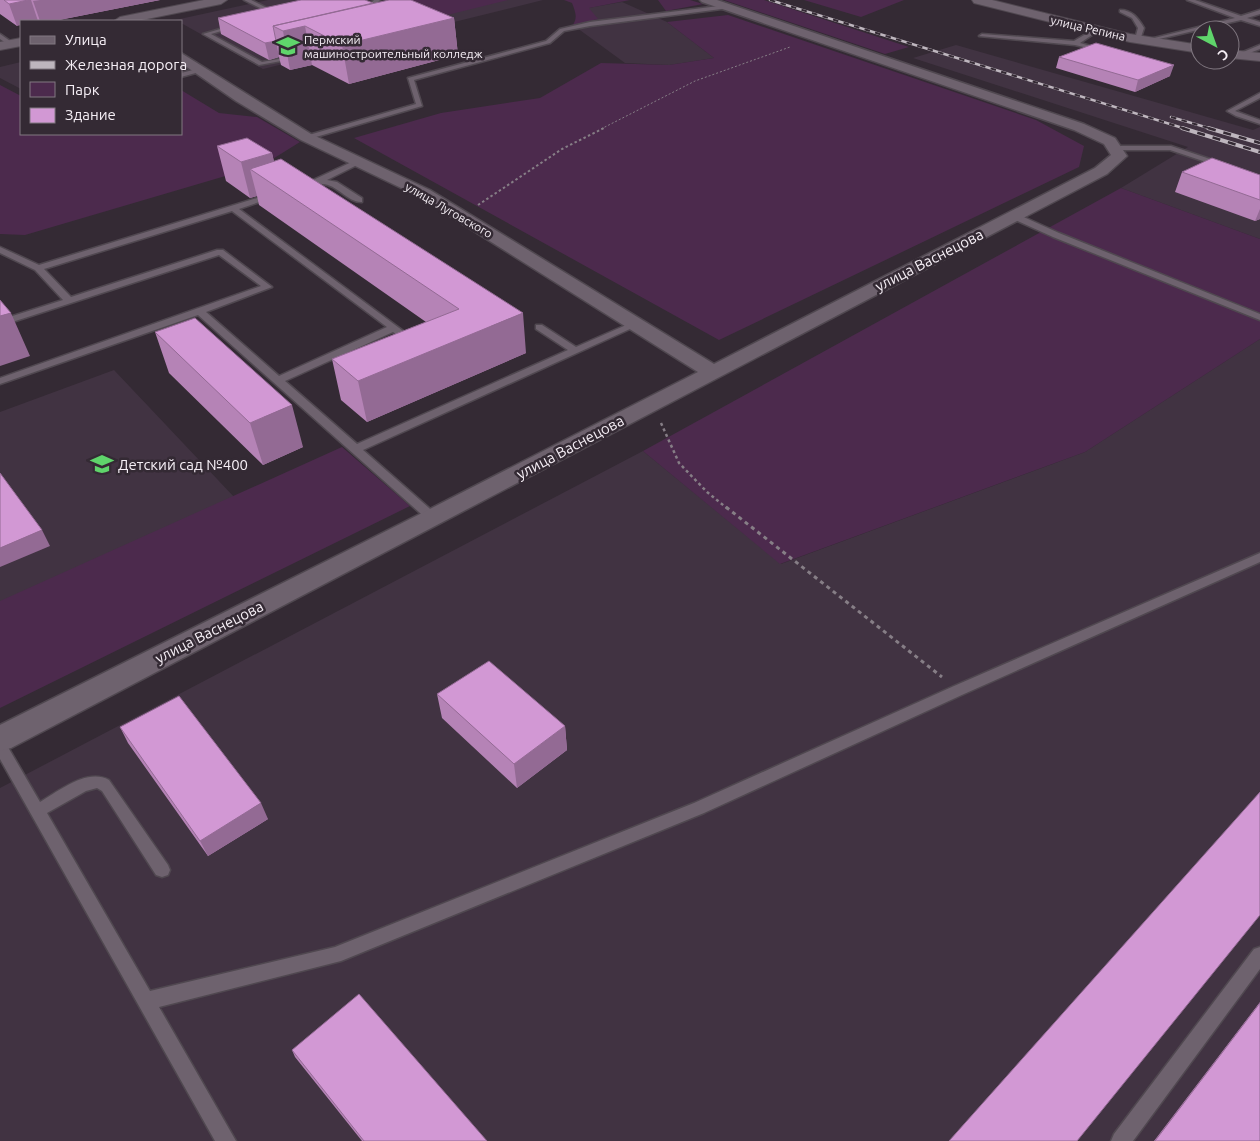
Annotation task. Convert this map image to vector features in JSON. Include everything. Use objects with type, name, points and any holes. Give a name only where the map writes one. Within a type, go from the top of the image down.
[{"type":"street","points":[[131,20],[221,0]]},
{"type":"street","points":[[706,0],[1079,127],[1112,145]]},
{"type":"street","name":"улица Репина","points":[[978,0],[1096,30],[1190,48]]},
{"type":"street","points":[[1240,55],[1260,57]]},
{"type":"street","name":"улица Луговского","points":[[182,62],[201,70],[241,98],[306,137],[424,193],[713,372]]},
{"type":"street","name":"улица Васнецова","points":[[0,739],[433,518],[1101,172],[1119,156],[1112,145]]},
{"type":"lane","points":[[247,0],[280,16]]},
{"type":"lane","points":[[1190,0],[1260,24]]},
{"type":"lane","points":[[1200,3],[1214,0]]},
{"type":"lane","points":[[362,2],[375,1]]},
{"type":"lane","points":[[375,1],[368,10],[387,18]]},
{"type":"lane","points":[[306,137],[420,105],[410,79],[548,42],[562,30],[590,24],[727,7]]},
{"type":"lane","points":[[1122,11],[1134,17],[1141,28],[1143,40],[1242,18],[1260,12]]},
{"type":"lane","points":[[270,18],[289,14]]},
{"type":"lane","points":[[241,25],[206,34],[261,64],[301,57]]},
{"type":"lane","points":[[1075,43],[1096,30]]},
{"type":"lane","points":[[0,36],[15,43]]},
{"type":"lane","points":[[982,36],[1075,43],[1112,54]]},
{"type":"lane","points":[[1240,53],[1260,47]]},
{"type":"lane","points":[[1260,95],[1230,111],[1260,122]]},
{"type":"lane","points":[[1112,145],[1170,148],[1229,167]]},
{"type":"lane","points":[[38,268],[290,191],[320,181],[359,162]]},
{"type":"lane","points":[[320,181],[334,184],[360,200]]},
{"type":"lane","points":[[232,208],[414,342]]},
{"type":"lane","points":[[1014,216],[1056,235],[1260,317]]},
{"type":"lane","points":[[0,250],[38,268],[70,301]]},
{"type":"lane","points":[[0,323],[220,252],[268,287],[0,381]]},
{"type":"lane","points":[[200,311],[433,518]]},
{"type":"lane","points":[[355,449],[636,324]]},
{"type":"lane","points":[[539,327],[576,351]]},
{"type":"lane","points":[[278,380],[394,328]]},
{"type":"lane","points":[[146,1001],[334,955],[699,808],[958,690],[1260,557]]},
{"type":"lane","points":[[0,746],[226,1141]]},
{"type":"lane","points":[[37,812],[84,785],[102,782],[107,786],[162,870]]},
{"type":"lane","points":[[1121,1141],[1260,955]]},
{"type":"path","points":[[461,216],[562,149],[695,80],[816,38]]},
{"type":"path","points":[[653,403],[679,463],[707,492],[958,690]]},
{"type":"shaded area","name":"Пермский машиностроительный колледж","points":[[268,0],[543,0],[263,69],[182,24],[182,20],[175,20]]},
{"type":"shaded area","points":[[622,2],[667,22],[714,58],[669,65],[625,63],[573,25],[597,19],[588,8]]},
{"type":"shaded area","points":[[956,45],[1253,130],[1260,127],[1260,239],[1121,188],[1188,147],[913,58]]},
{"type":"shaded area","points":[[20,62],[20,88],[0,78],[0,67]]},
{"type":"shaded area","points":[[1260,339],[1260,1141],[0,1141],[0,788],[643,451],[781,564],[1085,452]]},
{"type":"shaded area","name":"Детский сад №400","points":[[114,370],[252,516],[0,632],[0,412]]},
{"type":"green space","points":[[412,0],[508,0],[427,20],[392,5]]},
{"type":"green space","points":[[564,0],[630,0],[589,8],[598,19],[573,25],[576,17],[572,3]]},
{"type":"green space","points":[[658,0],[690,0],[703,4],[666,11]]},
{"type":"green space","points":[[724,0],[764,0],[909,47],[885,54]]},
{"type":"green space","points":[[804,0],[904,0],[861,17]]},
{"type":"green space","points":[[728,15],[1036,120],[1084,146],[1079,167],[719,340],[354,138],[441,113],[540,98],[601,63],[669,65],[714,58],[667,22]]},
{"type":"green space","points":[[0,85],[20,95],[20,135],[182,135],[182,91],[219,113],[257,117],[300,142],[263,165],[25,235],[0,234]]},
{"type":"green space","points":[[1121,188],[1260,239],[1260,339],[1085,452],[780,564],[643,451]]},
{"type":"green space","points":[[342,447],[410,506],[0,708],[0,601]]},
{"type":"building","points":[[4,0],[28,0],[9,4]]},
{"type":"building","points":[[301,0],[365,0],[373,3],[273,26],[276,41],[265,43],[218,18]]},
{"type":"building","points":[[389,0],[411,0],[454,18],[342,45],[305,26],[283,31],[273,26]]},
{"type":"building","points":[[1096,43],[1174,65],[1138,80],[1059,57]]},
{"type":"building","points":[[247,138],[272,153],[241,162],[217,146]]},
{"type":"building","points":[[1212,158],[1260,175],[1260,200],[1182,172]]},
{"type":"building","points":[[281,159],[523,313],[358,381],[332,359],[459,309],[250,169]]},
{"type":"building","points":[[0,300],[11,313],[0,316]]},
{"type":"building","points":[[195,318],[292,405],[250,423],[155,332]]},
{"type":"building","points":[[0,473],[42,530],[0,548]]},
{"type":"building","points":[[489,661],[565,726],[514,764],[437,694]]},
{"type":"building","points":[[179,696],[261,803],[200,841],[120,727]]},
{"type":"building","points":[[1260,792],[1260,915],[1077,1141],[949,1141]]},
{"type":"building","points":[[359,994],[487,1141],[364,1141],[292,1050]]},
{"type":"building","points":[[1260,1003],[1260,1141],[1155,1141]]},
{"type":"railway","points":[[770,0],[1186,129]]},
{"type":"railway","points":[[1171,117],[1212,129]]},
{"type":"railway","points":[[1182,128],[1260,152]]},
{"type":"railway","points":[[1208,128],[1260,143]]},
{"type":"place","name":"Пермский машиностроительный колледж","points":[[288,46]]},
{"type":"place","name":"Детский сад №400","points":[[102,464]]}]
